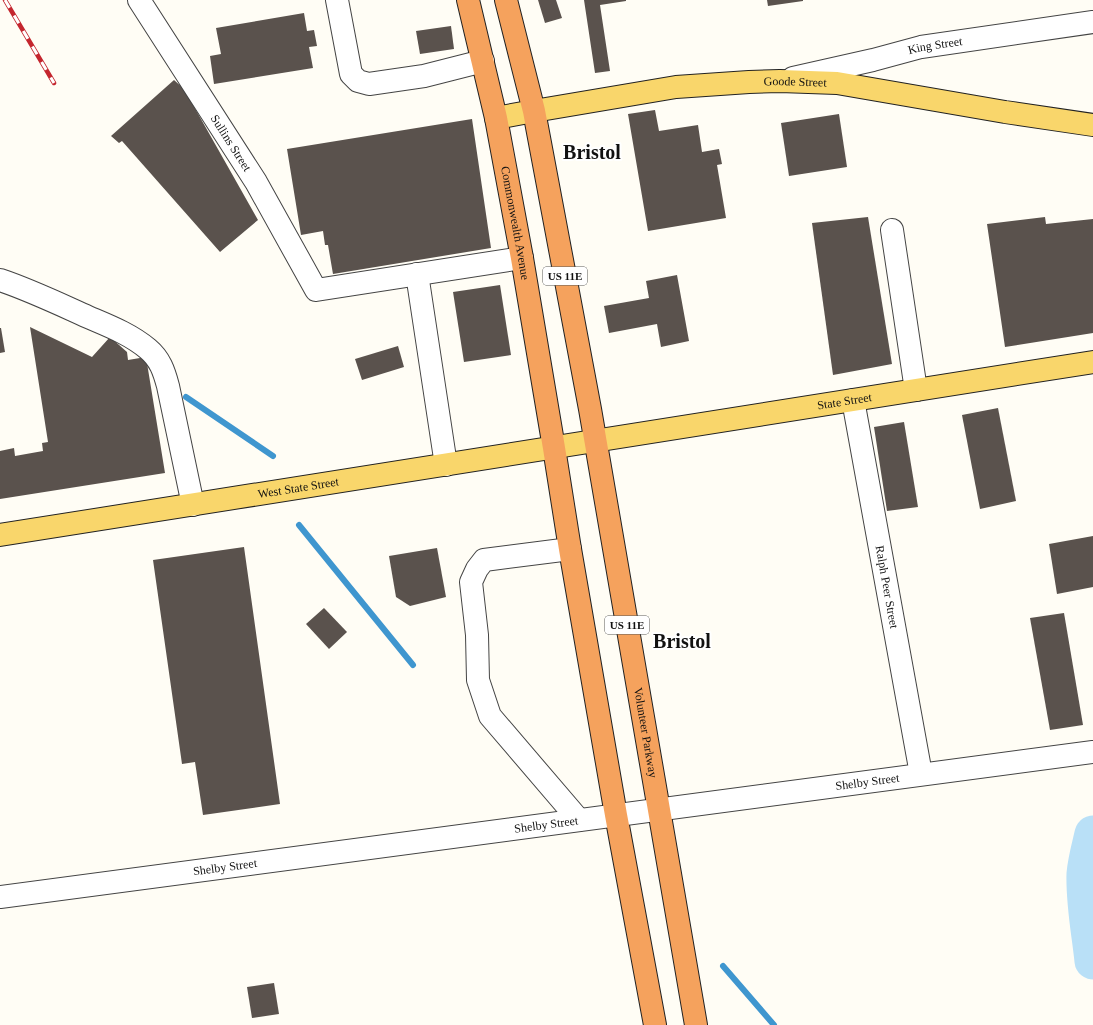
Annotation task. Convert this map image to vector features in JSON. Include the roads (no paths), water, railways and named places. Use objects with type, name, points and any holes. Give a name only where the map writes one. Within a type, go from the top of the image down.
[{"type":"highway","name":"Commonwealth Avenue","points":[[468,0],[496,118],[522,258],[554,448]]},
{"type":"highway","name":"US 11E","points":[[506,0],[534,111],[596,441]]},
{"type":"highway","name":"Volunteer Parkway","points":[[596,441],[696,1025]]},
{"type":"highway","name":"US 11E","points":[[554,448],[616,815],[655,1025]]},
{"type":"main road","name":"Goode Street","points":[[496,118],[676,87],[780,81],[837,83],[1005,112],[1093,125]]},
{"type":"main road","name":"State Street","points":[[596,441],[1093,362]]},
{"type":"main road","name":"West State Street","points":[[0,535],[596,441]]},
{"type":"street","name":"Sullins Street","points":[[139,0],[256,182],[316,290],[416,274]]},
{"type":"street","points":[[338,0],[351,74],[358,80],[369,84],[424,76],[483,62]]},
{"type":"street","name":"King Street","points":[[780,81],[921,47],[1093,22]]},
{"type":"street","points":[[892,230],[916,390]]},
{"type":"street","points":[[446,465],[416,274],[522,258]]},
{"type":"street","points":[[0,280],[24,288],[131,336],[148,349],[160,363],[165,372],[193,505]]},
{"type":"street","name":"Ralph Peer Street","points":[[852,400],[921,774]]},
{"type":"street","points":[[570,548],[484,560],[477,569],[471,582],[477,635],[478,680],[490,716],[580,820]]},
{"type":"street","name":"Shelby Street","points":[[0,897],[1093,752]]},
{"type":"waterway","points":[[186,397],[273,456]]},
{"type":"waterway","points":[[299,525],[413,665]]},
{"type":"waterway","points":[[1093,834],[1085,874],[1086,907],[1093,961]]},
{"type":"waterway","points":[[723,966],[774,1025]]},
{"type":"railway","points":[[5,0],[54,83]]},
{"type":"district","name":"Bristol","points":[[592,152]]},
{"type":"district","name":"Bristol","points":[[682,641]]}]
